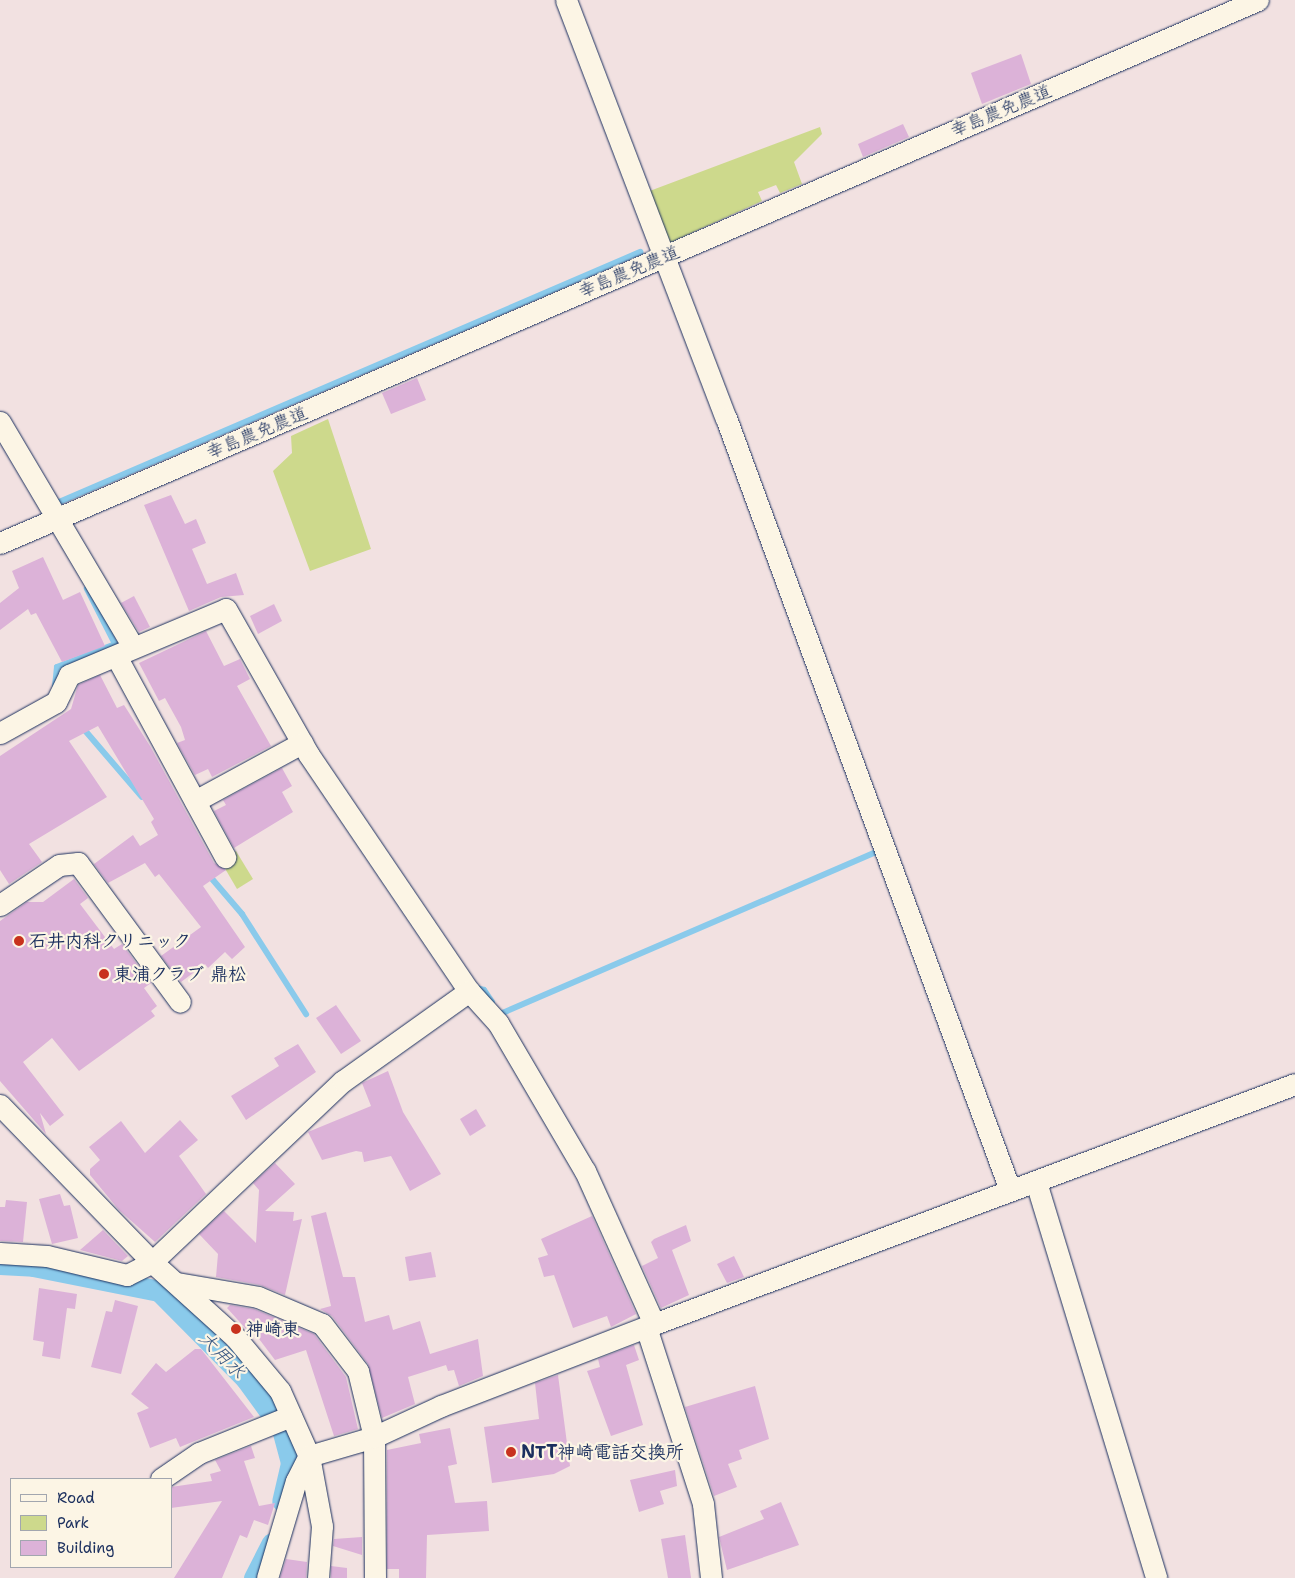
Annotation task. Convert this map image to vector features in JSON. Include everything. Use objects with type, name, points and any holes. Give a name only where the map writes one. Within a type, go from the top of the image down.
[{"type":"street","points":[[566,0],[664,257],[1008,1185]]},
{"type":"street","name":"幸島農免農道","points":[[0,543],[1258,0]]},
{"type":"street","points":[[0,422],[59,518],[125,652],[195,802],[225,858]]},
{"type":"street","points":[[0,733],[56,702],[69,675],[226,609],[302,742],[469,991],[498,1024],[585,1171],[651,1322],[703,1504],[711,1578]]},
{"type":"street","points":[[195,802],[302,742]]},
{"type":"street","points":[[0,905],[59,865],[78,863],[180,1002]]},
{"type":"street","points":[[0,1253],[47,1256],[127,1275],[152,1262],[343,1080],[469,991]]},
{"type":"street","points":[[267,1578],[296,1481],[309,1456],[374,1437],[441,1406],[651,1322],[1008,1185],[1036,1182],[1295,1084]]},
{"type":"street","points":[[0,1105],[152,1262],[235,1337],[280,1391],[281,1421],[309,1456],[322,1526],[318,1578]]},
{"type":"street","points":[[1036,1182],[1156,1578]]},
{"type":"street","points":[[177,1283],[258,1297],[322,1324],[358,1371],[374,1437],[375,1578]]},
{"type":"street","points":[[162,1478],[199,1453],[281,1421]]},
{"type":"green space","points":[[820,127],[822,134],[794,162],[802,184],[780,193],[776,185],[758,192],[762,201],[667,244],[647,192]]},
{"type":"green space","points":[[328,419],[371,549],[310,571],[273,471],[292,453],[291,436]]},
{"type":"green space","points":[[236,851],[253,879],[237,889],[220,860]]},
{"type":"building","points":[[1021,54],[1031,84],[982,104],[971,73]]},
{"type":"building","points":[[903,124],[909,137],[863,157],[858,144]]},
{"type":"building","points":[[417,378],[426,400],[391,414],[382,393]]},
{"type":"building","points":[[171,495],[185,524],[196,519],[206,543],[192,549],[207,584],[236,573],[244,595],[221,597],[189,611],[144,505]]},
{"type":"building","points":[[43,557],[63,600],[80,592],[105,646],[62,662],[36,613],[31,615],[28,609],[0,630],[0,603],[19,588],[12,571]]},
{"type":"building","points":[[134,596],[150,627],[139,632],[121,603]]},
{"type":"building","points":[[274,604],[282,621],[258,634],[250,616]]},
{"type":"building","points":[[206,631],[224,666],[240,659],[250,679],[237,686],[271,746],[212,777],[208,769],[195,775],[177,743],[185,740],[181,727],[165,698],[159,701],[139,663]]},
{"type":"building","points":[[100,675],[117,708],[124,705],[150,746],[214,863],[226,870],[203,886],[245,947],[232,959],[225,952],[208,968],[205,964],[181,982],[161,956],[201,927],[159,874],[155,877],[145,863],[108,883],[94,864],[133,835],[140,846],[158,835],[151,822],[154,819],[98,726],[69,741],[107,797],[29,844],[42,862],[9,884],[0,870],[0,756],[71,709],[78,685]]},
{"type":"building","points":[[282,768],[292,786],[282,792],[293,812],[234,848],[214,811],[226,805],[223,800]]},
{"type":"building","points":[[74,879],[88,898],[80,904],[114,949],[122,944],[151,983],[144,988],[157,1006],[151,1011],[155,1016],[79,1071],[52,1038],[23,1062],[64,1115],[50,1126],[40,1113],[46,1134],[0,1081],[0,921],[27,902],[43,902]]},
{"type":"building","points":[[336,1005],[361,1041],[341,1054],[316,1018]]},
{"type":"building","points":[[298,1044],[316,1072],[246,1120],[231,1096],[279,1066],[274,1058]]},
{"type":"building","points":[[388,1071],[403,1112],[441,1174],[410,1191],[391,1156],[364,1162],[362,1152],[356,1151],[322,1160],[308,1132],[371,1106],[362,1083]]},
{"type":"building","points":[[476,1109],[486,1126],[470,1136],[460,1119]]},
{"type":"building","points":[[180,1120],[198,1140],[179,1156],[206,1194],[155,1242],[119,1210],[90,1175],[90,1169],[100,1160],[89,1147],[121,1121],[145,1153]]},
{"type":"building","points":[[275,1163],[295,1184],[265,1211],[294,1212],[293,1221],[302,1219],[285,1295],[260,1285],[216,1277],[218,1254],[199,1234],[224,1211],[256,1243],[259,1190],[253,1183]]},
{"type":"building","points":[[60,1194],[64,1206],[70,1205],[78,1238],[52,1244],[39,1199]]},
{"type":"building","points":[[6,1200],[27,1202],[23,1242],[0,1241],[0,1207],[5,1207]]},
{"type":"building","points":[[326,1212],[343,1277],[355,1277],[365,1322],[389,1315],[393,1330],[420,1321],[430,1354],[478,1339],[483,1376],[459,1386],[454,1370],[448,1371],[446,1365],[408,1377],[415,1404],[382,1418],[368,1364],[332,1316],[320,1309],[331,1306],[311,1216]]},
{"type":"building","points":[[592,1216],[636,1314],[611,1327],[607,1316],[573,1328],[554,1275],[544,1277],[538,1258],[548,1255],[541,1239]]},
{"type":"building","points":[[686,1225],[691,1241],[672,1250],[689,1295],[661,1308],[642,1266],[658,1258],[651,1242],[654,1239]]},
{"type":"building","points":[[103,1230],[128,1256],[122,1261],[80,1250]]},
{"type":"building","points":[[431,1252],[436,1277],[409,1281],[405,1257]]},
{"type":"building","points":[[734,1256],[744,1277],[727,1283],[717,1264]]},
{"type":"building","points":[[39,1288],[77,1294],[75,1309],[67,1308],[60,1359],[42,1356],[44,1342],[33,1340]]},
{"type":"building","points":[[115,1300],[138,1306],[121,1374],[91,1367],[106,1311],[112,1312]]},
{"type":"building","points":[[230,1305],[254,1309],[314,1334],[346,1377],[358,1429],[334,1436],[306,1350],[275,1360],[250,1327],[247,1330],[227,1308]]},
{"type":"building","points":[[634,1345],[639,1360],[626,1365],[643,1425],[611,1436],[587,1371],[600,1367],[598,1359]]},
{"type":"building","points":[[195,1349],[201,1349],[254,1417],[180,1447],[176,1438],[150,1448],[137,1413],[149,1408],[131,1394],[156,1363],[166,1372]]},
{"type":"building","points":[[558,1375],[570,1466],[554,1474],[492,1483],[484,1427],[539,1419],[535,1383]]},
{"type":"building","points":[[755,1386],[769,1439],[739,1450],[742,1459],[728,1464],[737,1487],[714,1496],[685,1407]]},
{"type":"building","points":[[450,1428],[457,1464],[448,1466],[455,1503],[487,1501],[489,1531],[427,1535],[426,1578],[399,1578],[399,1569],[387,1569],[387,1450],[421,1443],[419,1434]]},
{"type":"building","points":[[251,1446],[255,1458],[244,1461],[259,1506],[275,1503],[268,1525],[254,1520],[247,1538],[240,1535],[222,1578],[174,1578],[222,1501],[172,1508],[172,1487],[212,1481],[210,1474],[221,1471],[215,1460]]},
{"type":"building","points":[[675,1470],[677,1486],[660,1491],[664,1504],[639,1512],[630,1480]]},
{"type":"building","points":[[781,1502],[799,1545],[727,1570],[719,1537],[764,1519],[760,1511]]},
{"type":"building","points":[[685,1535],[691,1578],[668,1578],[661,1539]]},
{"type":"building","points":[[362,1537],[362,1555],[333,1546],[334,1539]]},
{"type":"building","points":[[286,1559],[307,1562],[306,1578],[280,1578]]},
{"type":"building","points":[[331,1566],[347,1568],[347,1578],[331,1578]]},
{"type":"waterway","points":[[59,502],[640,252]]},
{"type":"waterway","points":[[55,686],[57,667],[115,644],[87,589]]},
{"type":"waterway","points":[[82,727],[142,797]]},
{"type":"waterway","points":[[500,1014],[878,851]]},
{"type":"waterway","points":[[207,873],[242,914],[306,1014]]},
{"type":"waterway","points":[[474,987],[484,990],[492,1002]]},
{"type":"waterway","name":"大用水","points":[[0,1264],[33,1266],[159,1291],[246,1379],[282,1429],[291,1463],[282,1501]]},
{"type":"waterway","name":"大用水","points":[[254,1578],[272,1543]]},
{"type":"place","name":"石井内科クリニック","points":[[19,941]]},
{"type":"place","name":"東浦クラブ 鼎松","points":[[104,974]]},
{"type":"place","name":"神崎東","points":[[236,1329]]},
{"type":"place","name":"NTT神崎電話交換所","points":[[511,1452]]}]
